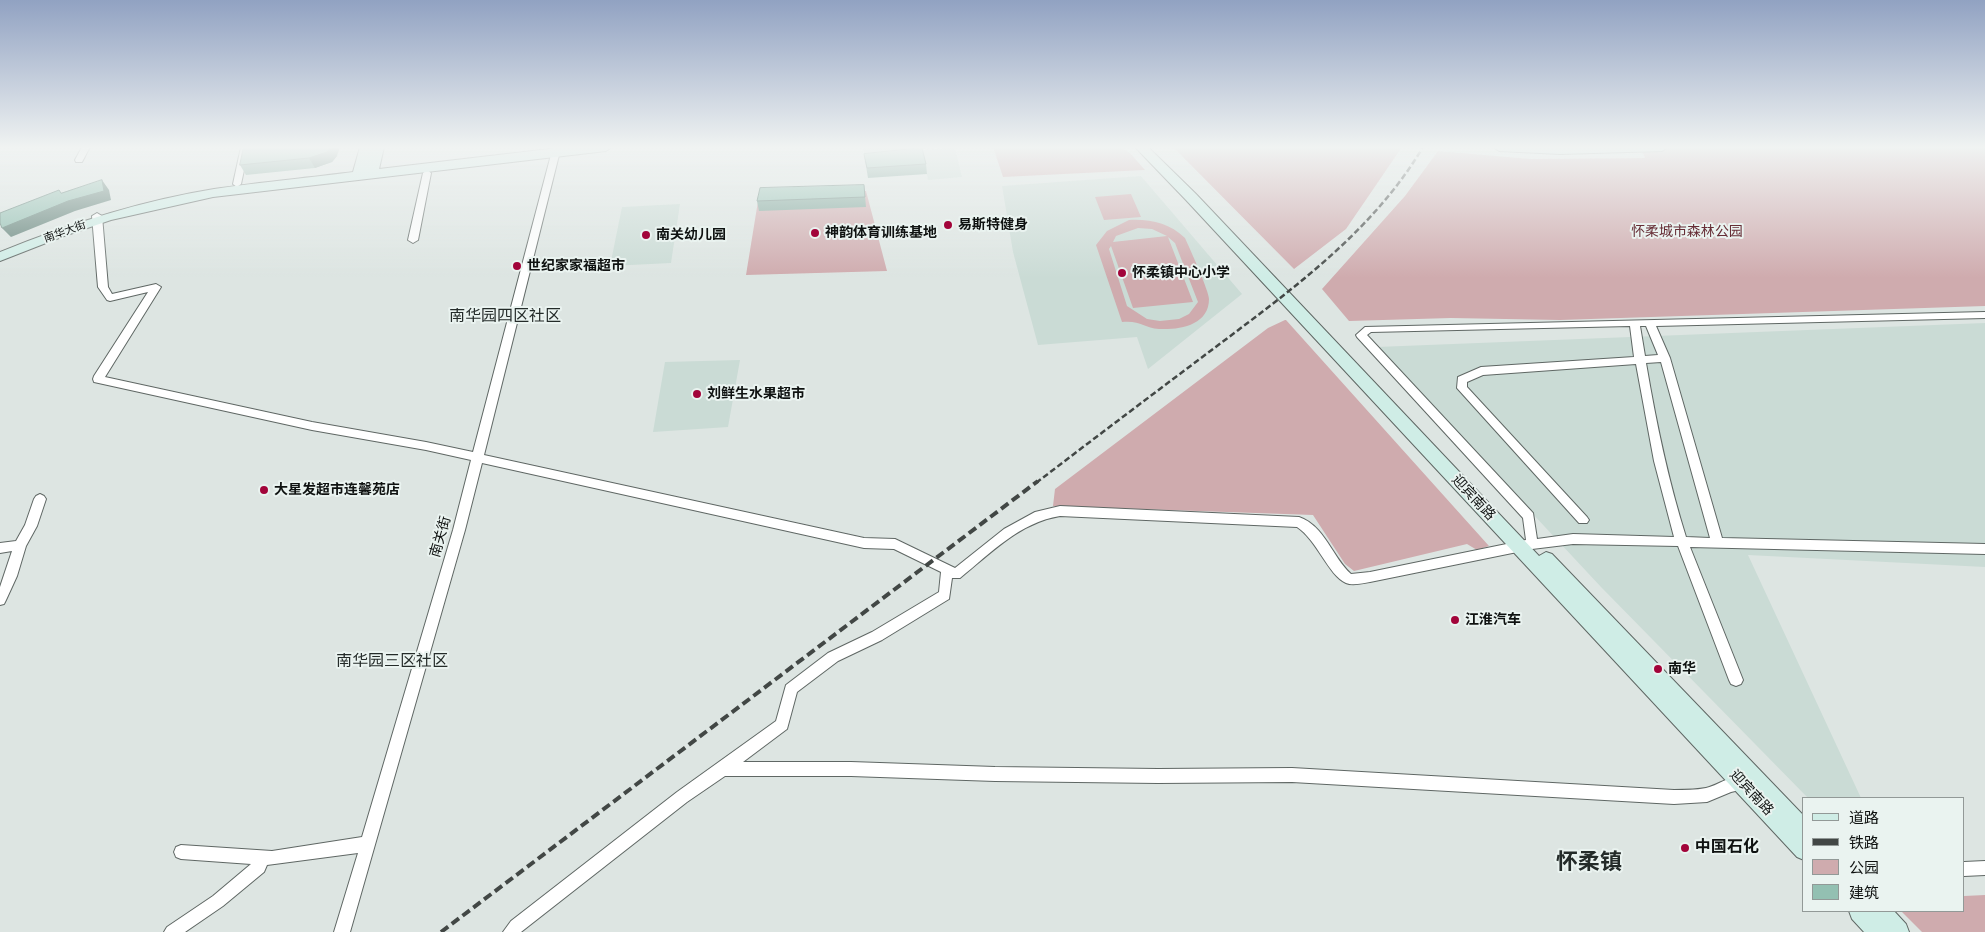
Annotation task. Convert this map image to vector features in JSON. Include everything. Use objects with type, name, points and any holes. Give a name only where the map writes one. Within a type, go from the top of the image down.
[{"type":"main road","name":"南华大街","points":[[0,252],[61,228],[154,200],[203,190]]},
{"type":"main road","name":"南华大街","points":[[0,257],[97,218],[224,190]]},
{"type":"main road","name":"迎宾南路","points":[[1185,190],[1802,829]]},
{"type":"main road","name":"迎宾南路","points":[[1526,545],[1802,848]]},
{"type":"main road","points":[[1861,912],[1879,932]]},
{"type":"main road","points":[[1880,912],[1898,932]]},
{"type":"street","points":[[413,240],[423,190]]},
{"type":"street","name":"南关街","points":[[342,932],[459,530],[544,190]]},
{"type":"street","points":[[97,218],[102,287],[110,298],[156,287],[98,379],[312,426],[426,446],[864,543],[895,544],[921,555],[956,574],[1008,532],[1038,515],[1060,511],[1299,522],[1311,528],[1325,547],[1338,571],[1349,579],[1370,577],[1526,545],[1574,540],[1985,550]]},
{"type":"street","points":[[1526,545],[1530,516],[1361,335],[1369,329],[1985,315]]},
{"type":"street","points":[[1649,322],[1665,358],[1718,543]]},
{"type":"street","points":[[1634,323],[1665,484],[1682,542],[1736,680]]},
{"type":"street","points":[[1583,520],[1462,388],[1462,380],[1481,371],[1665,358]]},
{"type":"street","points":[[0,600],[11,576],[20,545],[31,526],[40,499]]},
{"type":"street","points":[[0,548],[20,545]]},
{"type":"street","points":[[511,932],[516,926],[675,803],[782,726],[791,690],[833,656],[877,636],[945,595],[946,570]]},
{"type":"street","points":[[724,769],[851,769],[995,774],[1158,776],[1292,775],[1674,797],[1707,795],[1731,785],[1743,783]]},
{"type":"street","points":[[181,852],[272,858],[368,844]]},
{"type":"street","points":[[172,932],[218,901],[259,867],[262,857]]},
{"type":"street","points":[[1965,869],[1985,868]]},
{"type":"shaded area","name":"怀柔镇中心小学","points":[[1003,190],[1153,190],[1242,294],[1148,369],[1137,337],[1038,345],[1013,252]]},
{"type":"shaded area","name":"南关幼儿园","points":[[680,204],[671,263],[610,266],[622,207]]},
{"type":"shaded area","points":[[1985,323],[1985,567],[1748,555],[1861,797],[1807,797],[1601,587],[1377,347]]},
{"type":"shaded area","name":"刘鲜生水果超市","points":[[740,360],[728,427],[653,432],[665,362]]},
{"type":"green space","points":[[1216,190],[1372,190],[1346,229],[1294,269]]},
{"type":"green space","name":"怀柔城市森林公园","points":[[1409,190],[1985,190],[1985,306],[1560,320],[1451,318],[1349,321],[1322,289]]},
{"type":"green space","name":"神韵体育训练基地","points":[[866,191],[887,271],[746,275],[759,195]]},
{"type":"green space","points":[[1131,194],[1141,217],[1104,220],[1095,197]]},
{"type":"green space","points":[[1129,220],[1145,220],[1166,225],[1185,238],[1209,299],[1208,308],[1204,315],[1192,324],[1176,328],[1159,329],[1133,322],[1122,322],[1096,245],[1107,231]],"holes":[[[1138,228],[1152,229],[1167,236],[1113,242],[1116,236]],[[1168,237],[1175,243],[1198,302],[1189,314],[1179,319],[1160,321],[1147,319],[1127,306],[1109,249],[1111,246],[1133,308],[1193,302]]]},
{"type":"green space","points":[[1285,320],[1489,546],[1477,550],[1467,544],[1354,571],[1345,564],[1313,515],[1053,506],[1055,489],[1268,328]]},
{"type":"green space","points":[[1985,895],[1985,932],[1922,932],[1902,912],[1965,912],[1965,896]]},
{"type":"building","points":[[58,190],[61,193],[69,190],[104,191],[68,201],[2,228],[0,213]]},
{"type":"building","points":[[759,190],[864,190],[865,197],[757,201]]},
{"type":"railway","points":[[1036,483],[1303,280],[1356,232],[1392,190]]},
{"type":"railway","points":[[441,932],[1038,481]]},
{"type":"place","name":"易斯特健身","points":[[948,225]]},
{"type":"place","name":"神韵体育训练基地","points":[[815,233]]},
{"type":"place","name":"南关幼儿园","points":[[646,235]]},
{"type":"place","name":"世纪家家福超市","points":[[517,266]]},
{"type":"place","name":"怀柔镇中心小学","points":[[1122,273]]},
{"type":"place","name":"刘鲜生水果超市","points":[[697,394]]},
{"type":"place","name":"大星发超市连馨苑店","points":[[264,490]]},
{"type":"place","name":"江淮汽车","points":[[1455,620]]},
{"type":"place","name":"南华","points":[[1658,669]]},
{"type":"place","name":"中国石化","points":[[1685,848]]},
{"type":"district","name":"南华园四区社区","points":[[505,317]]},
{"type":"district","name":"南华园三区社区","points":[[392,662]]},
{"type":"district","name":"怀柔镇","points":[[1589,863]]}]
